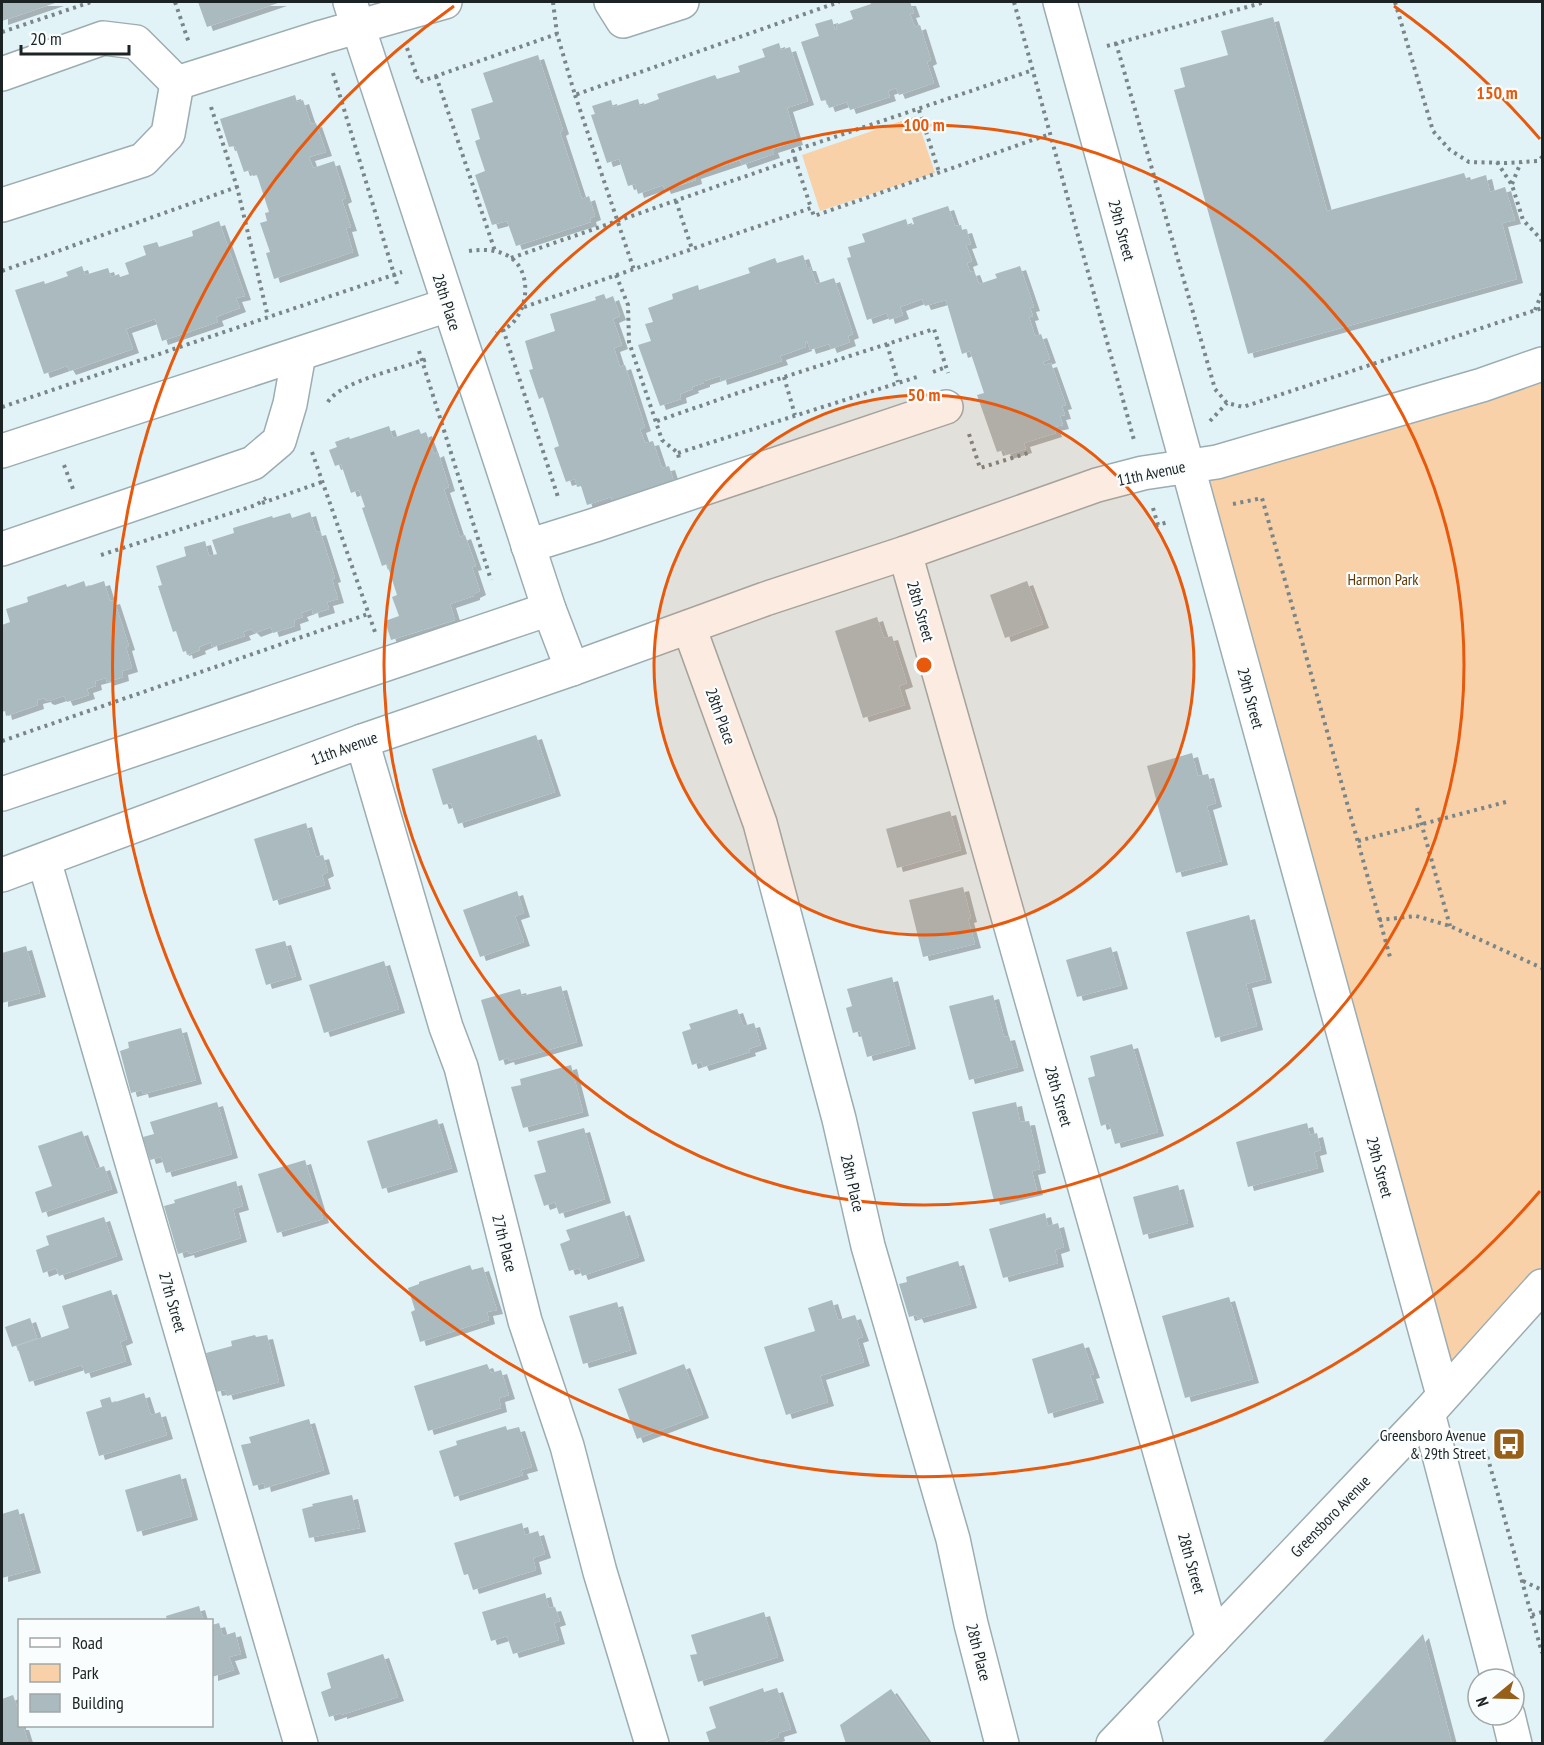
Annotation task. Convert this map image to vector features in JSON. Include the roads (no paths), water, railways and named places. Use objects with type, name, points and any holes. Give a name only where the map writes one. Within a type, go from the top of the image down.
[{"type":"street","points":[[2,205],[143,160],[168,134],[189,80],[354,14],[396,16],[445,2]]},
{"type":"street","points":[[611,2],[623,21],[682,2]]},
{"type":"street","name":"29th Street","points":[[1064,2],[1074,55],[1187,465],[1435,1404],[1449,1492],[1495,1667]]},
{"type":"street","name":"28th Place","points":[[354,14],[528,546],[572,669]]},
{"type":"street","points":[[2,74],[103,38],[136,42],[189,80]]},
{"type":"street","points":[[2,451],[448,305]]},
{"type":"street","points":[[2,549],[253,463],[279,441],[290,404],[299,354]]},
{"type":"street","name":"11th Avenue","points":[[2,874],[362,741],[1097,485],[1143,473],[1217,462],[1482,385],[1542,364]]},
{"type":"street","points":[[528,546],[954,403]]},
{"type":"street","name":"28th Street","points":[[904,553],[1213,1639]]},
{"type":"street","points":[[2,794],[549,609]]},
{"type":"street","name":"28th Place","points":[[689,627],[760,823],[839,1119],[868,1246],[953,1539],[971,1624],[1002,1743]]},
{"type":"street","name":"27th Place","points":[[362,741],[446,1028],[461,1067],[525,1321],[567,1446],[600,1572],[652,1743]]},
{"type":"street","name":"27th Street","points":[[44,860],[301,1743]]},
{"type":"street","name":"Greensboro Avenue","points":[[1113,1743],[1142,1730],[1213,1639],[1435,1404],[1542,1286]]},
{"type":"street","points":[[1511,1727],[1515,1743]]},
{"type":"place","name":"Greensboro Avenue & 29th Street","points":[[1509,1444]]},
{"type":"park label","name":"Harmon Park","points":[[1383,579]]}]
